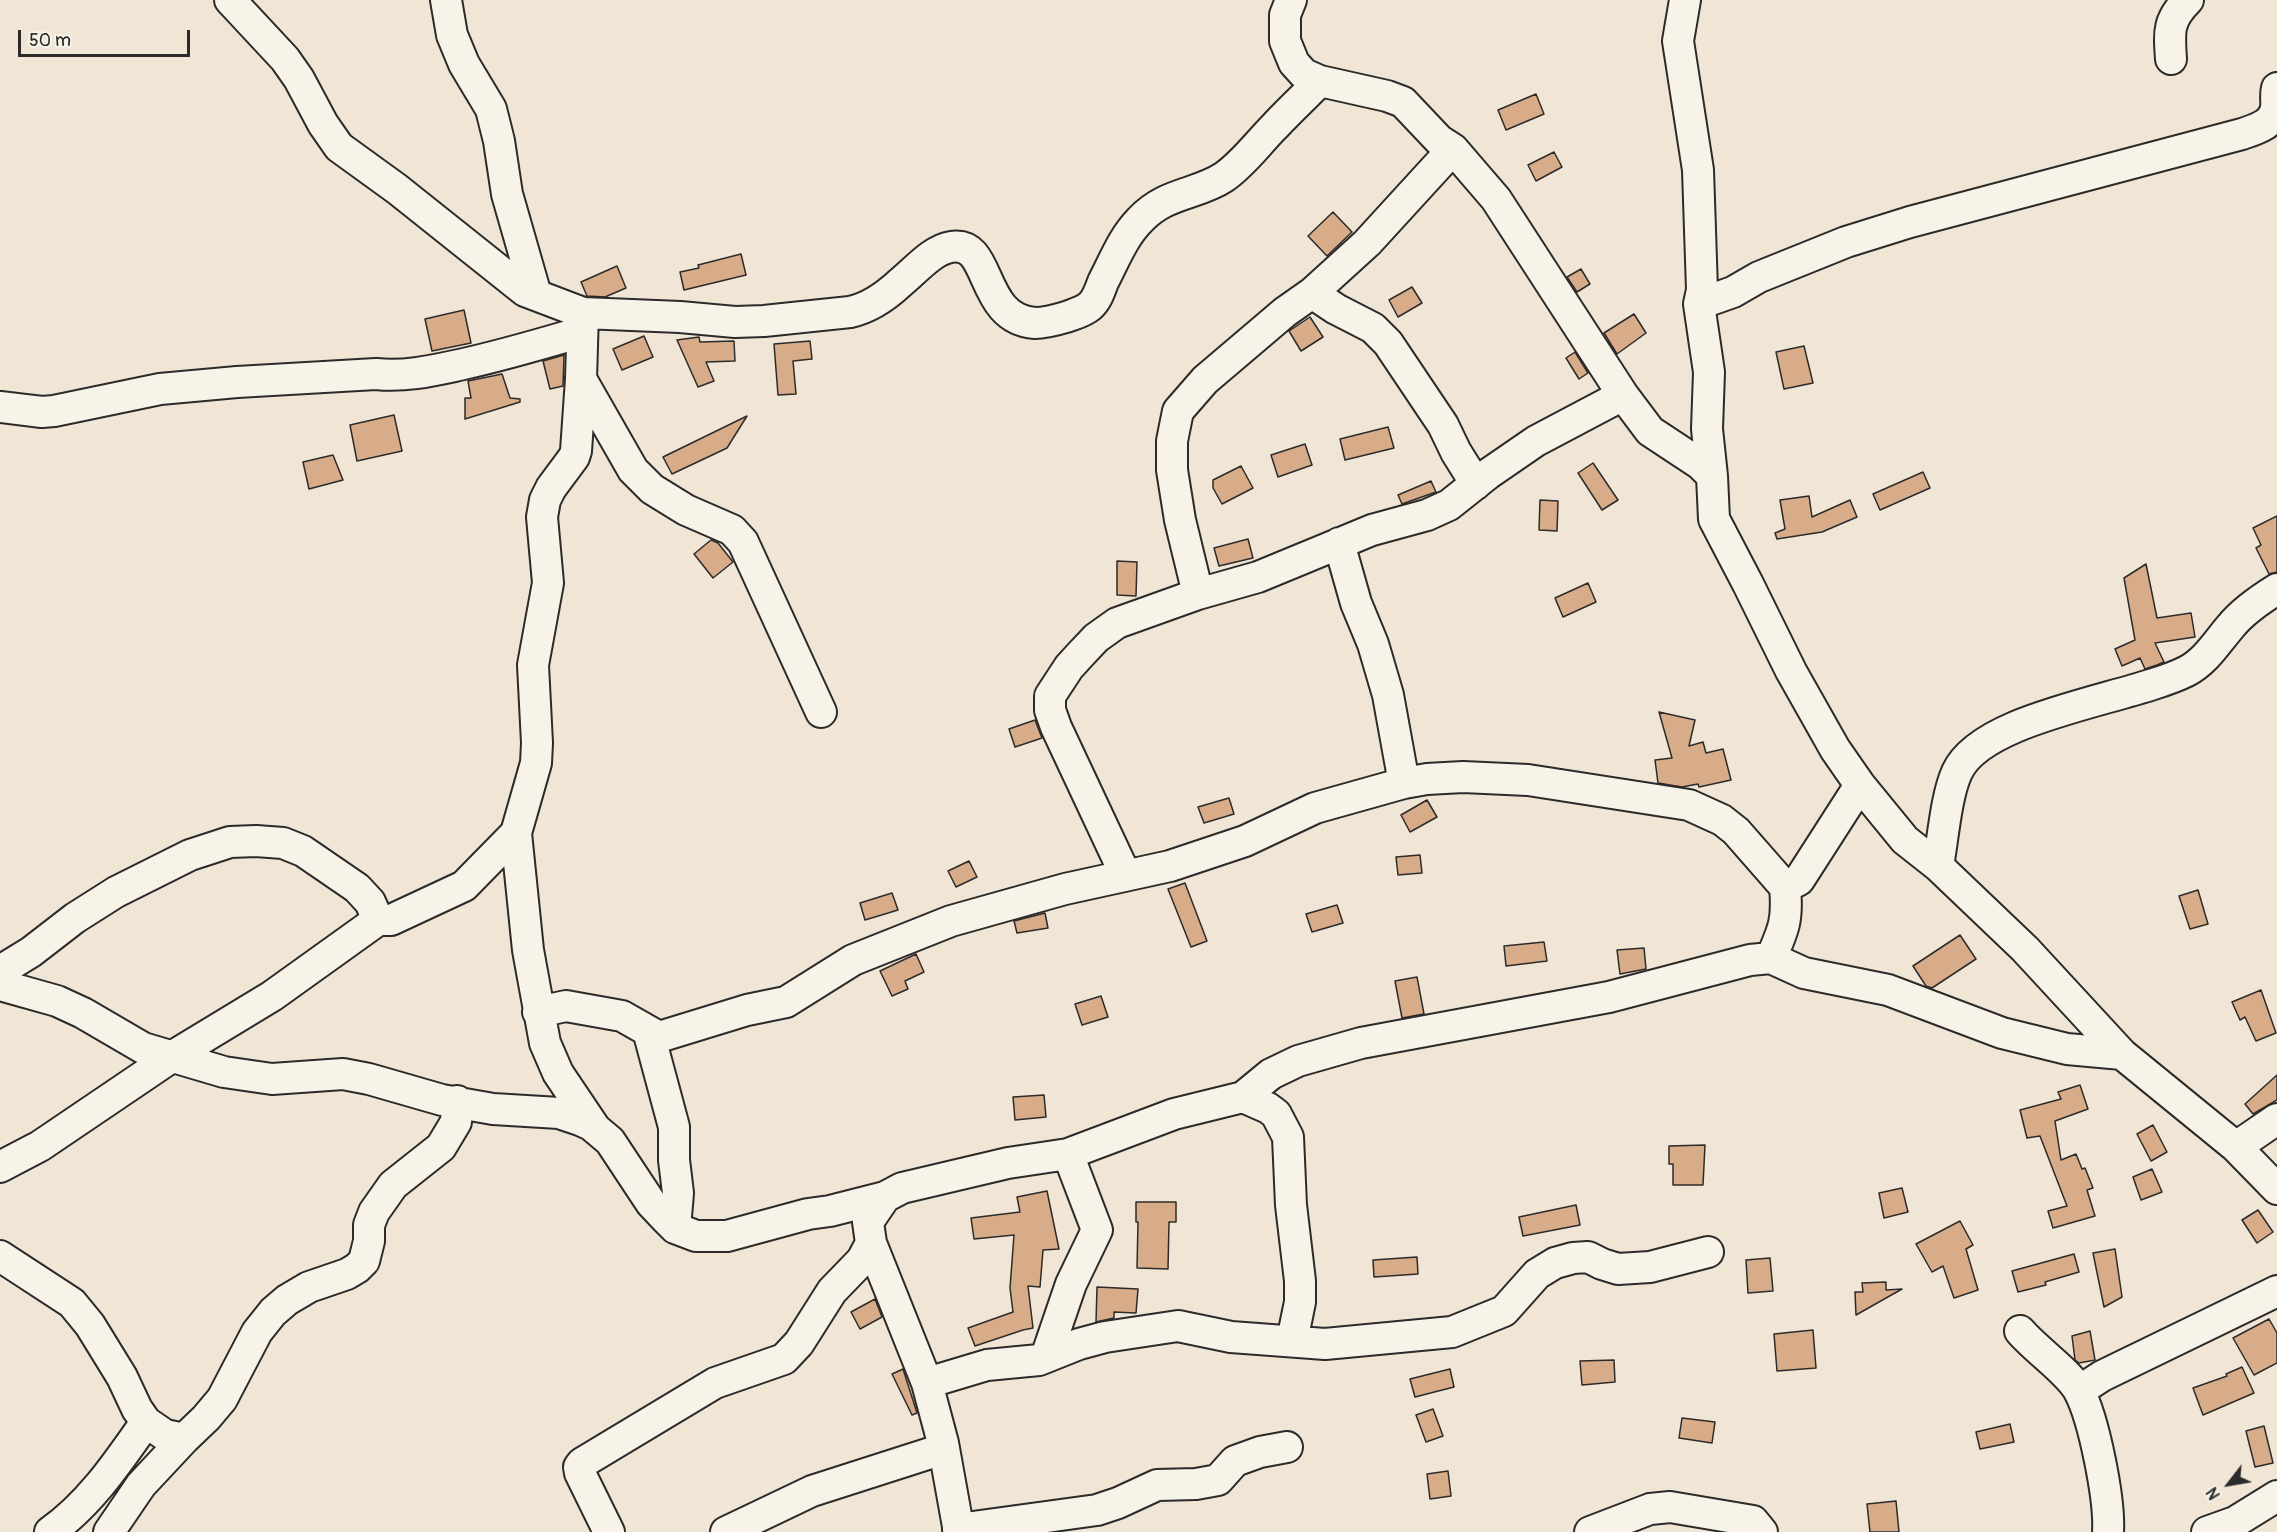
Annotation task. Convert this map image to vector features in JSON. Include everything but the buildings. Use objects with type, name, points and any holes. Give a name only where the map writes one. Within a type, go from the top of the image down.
[{"type":"street","points":[[230,0],[285,59],[339,147],[397,189],[525,291],[536,295],[582,323]]},
{"type":"street","points":[[446,0],[456,45],[464,64],[491,109],[499,141],[507,194],[536,295]]},
{"type":"street","points":[[1291,0],[1286,15],[1285,41],[1294,63],[1304,74],[1320,81],[1387,96],[1403,102],[1439,140],[1453,149],[1496,199],[1623,395],[1650,431],[1700,464],[1713,476]]},
{"type":"street","points":[[1685,0],[1678,41],[1698,170],[1702,290],[1699,304],[1709,372],[1707,429],[1713,476],[1714,519],[1802,692],[1835,748],[1860,785],[1905,840],[1938,866],[2025,949],[2122,1054],[2236,1147],[2277,1189]]},
{"type":"street","points":[[2170,58],[2169,33],[2173,18],[2188,0]]},
{"type":"street","points":[[0,407],[42,412],[160,389],[237,382],[413,374],[503,355],[582,323],[680,317],[735,322],[764,321],[850,312],[859,310],[885,295],[936,254],[948,247],[956,246],[975,254],[981,262],[989,288],[1000,307],[1014,316],[1034,323],[1055,320],[1083,311],[1093,304],[1124,242],[1141,218],[1157,205],[1176,195],[1221,179],[1238,167],[1320,81]]},
{"type":"street","points":[[1699,304],[1733,292],[1759,277],[1836,246],[1910,222],[2043,188],[2106,168],[2242,134],[2264,126],[2271,120],[2276,109],[2277,88]]},
{"type":"street","points":[[1198,594],[1180,520],[1172,470],[1172,441],[1178,411],[1205,380],[1285,312],[1312,293],[1367,243],[1453,149]]},
{"type":"street","points":[[1312,293],[1336,309],[1373,328],[1388,343],[1443,425],[1456,452],[1476,484]]},
{"type":"street","points":[[582,323],[581,380],[574,457],[550,488],[542,516],[548,583],[533,665],[536,763],[516,833],[525,930],[538,1012],[549,1057],[596,1130]]},
{"type":"street","points":[[581,380],[639,476],[652,489],[686,510],[732,530],[743,542],[821,712]]},
{"type":"street","points":[[1125,874],[1050,710],[1050,696],[1069,667],[1105,630],[1117,623],[1198,594],[1258,577],[1372,530],[1427,515],[1449,505],[1536,441],[1623,395]]},
{"type":"street","points":[[1339,543],[1385,685],[1404,783]]},
{"type":"street","points":[[1938,866],[1951,790],[1958,770],[1975,751],[1996,736],[2043,716],[2152,685],[2197,666],[2233,623],[2266,595],[2277,589]]},
{"type":"street","points":[[538,1012],[566,1006],[622,1016],[650,1034],[659,1037],[747,1010],[786,1002],[853,960],[905,937],[962,918],[1125,874],[1170,866],[1245,841],[1316,808],[1404,783],[1463,777],[1528,780],[1689,805],[1722,820],[1736,831],[1785,887],[1787,912],[1783,932],[1771,958]]},
{"type":"street","points":[[1785,887],[1799,880],[1860,785]]},
{"type":"street","points":[[0,1167],[40,1146],[172,1056],[272,996],[378,920],[391,920],[464,886],[516,833]]},
{"type":"street","points":[[0,971],[116,892],[190,855],[230,843],[256,841],[283,843],[303,851],[357,888],[370,902],[378,920]]},
{"type":"street","points":[[0,985],[57,1001],[83,1013],[143,1048],[224,1072],[252,1077],[293,1079],[344,1074],[442,1100],[493,1109],[559,1113],[591,1125],[610,1141],[651,1203],[675,1227],[696,1236],[727,1236],[808,1214],[830,1211],[885,1197],[902,1188],[1008,1163],[1068,1154],[1174,1114],[1243,1097],[1271,1074],[1326,1051],[1361,1042],[1609,997],[1750,960],[1771,958],[1804,973],[1888,990],[2002,1033],[2067,1049],[2122,1054]]},
{"type":"street","points":[[650,1034],[674,1127],[674,1160],[678,1193],[675,1227]]},
{"type":"street","points":[[1243,1097],[1276,1114],[1288,1137],[1292,1214],[1300,1281],[1300,1302],[1292,1341]]},
{"type":"street","points":[[109,1532],[141,1485],[222,1399],[257,1332],[273,1312],[302,1291],[357,1269],[364,1261],[369,1241],[369,1225],[377,1207],[393,1185],[441,1147],[456,1122],[457,1101]]},
{"type":"street","points":[[2236,1147],[2277,1119]]},
{"type":"street","points":[[1046,1357],[1071,1284],[1097,1230],[1068,1154]]},
{"type":"street","points":[[885,1197],[868,1222],[871,1243],[927,1383],[943,1443],[959,1531],[1097,1510],[1157,1485],[1209,1483],[1223,1477],[1234,1461],[1260,1452],[1287,1447]]},
{"type":"street","points":[[609,1532],[580,1473],[579,1467],[582,1462],[715,1383],[784,1359],[799,1343],[832,1291],[862,1260],[871,1243]]},
{"type":"street","points":[[927,1383],[987,1365],[1018,1363],[1046,1357],[1105,1337],[1178,1326],[1231,1337],[1325,1344],[1452,1332],[1503,1311],[1537,1274],[1555,1263],[1588,1257],[1618,1269],[1650,1267],[1708,1252]]},
{"type":"street","points":[[0,1256],[72,1303],[90,1325],[146,1422],[165,1435],[184,1439]]},
{"type":"street","points":[[2079,1391],[2102,1376],[2277,1291]]},
{"type":"street","points":[[2020,1331],[2070,1378],[2079,1391],[2106,1492],[2108,1532]]},
{"type":"street","points":[[50,1532],[67,1520],[109,1475],[146,1422]]},
{"type":"street","points":[[728,1532],[812,1491],[943,1449],[943,1443]]},
{"type":"street","points":[[2207,1532],[2235,1522],[2277,1496]]},
{"type":"street","points":[[1590,1532],[1650,1509],[1670,1507],[1753,1521],[1762,1532]]}]
